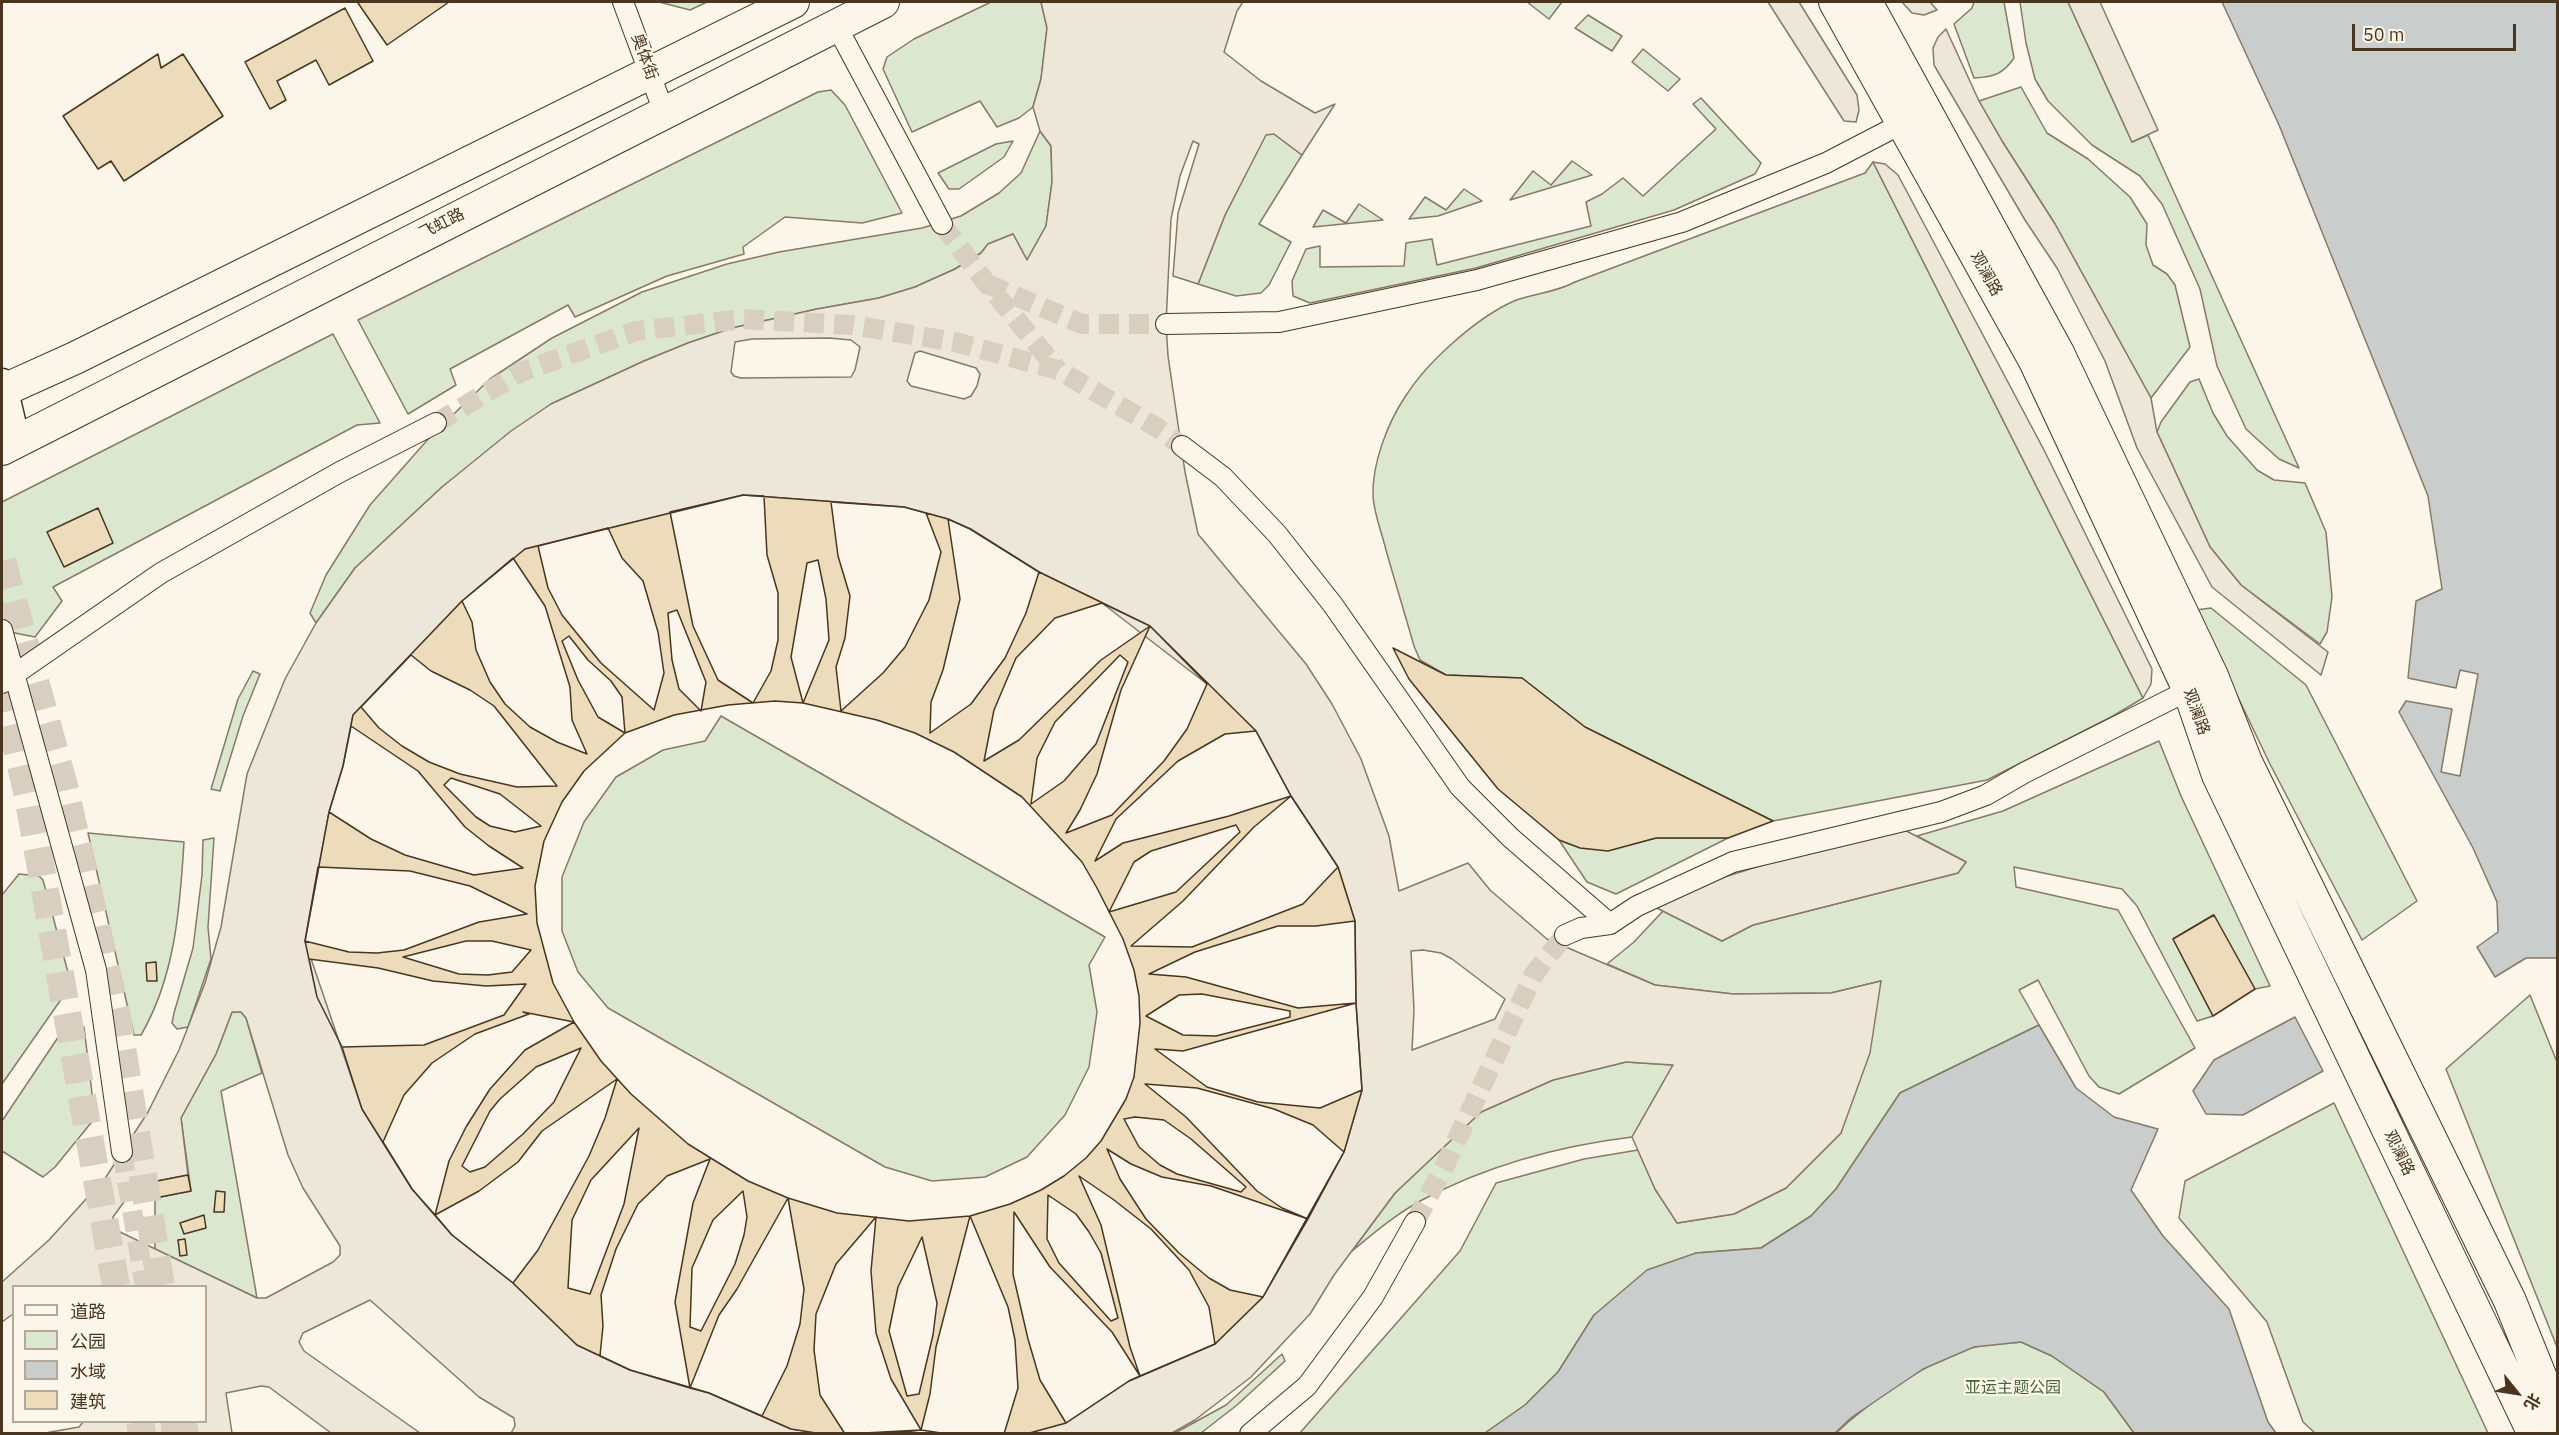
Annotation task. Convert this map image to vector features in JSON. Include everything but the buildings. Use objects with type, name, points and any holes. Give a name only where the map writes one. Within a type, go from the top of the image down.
[{"type":"main road","points":[[9,446],[2,388],[75,358],[793,2]]},
{"type":"main road","name":"飞虹路","points":[[9,446],[883,2]]},
{"type":"main road","name":"观澜路","points":[[1835,2],[2035,361],[2189,690],[2218,775],[2534,1434]]},
{"type":"main road","name":"观澜路","points":[[1866,2],[2058,353],[2212,676],[2246,762],[2511,1301],[2558,1420]]},
{"type":"street","name":"奥体街","points":[[623,2],[664,112]]},
{"type":"street","points":[[836,25],[942,224]]},
{"type":"street","points":[[1167,324],[1279,322],[1477,280],[1682,222],[1826,162],[1903,123]]},
{"type":"street","points":[[8,679],[161,573],[309,489],[436,423]]},
{"type":"street","points":[[1182,446],[1223,477],[1277,534],[1333,605],[1460,787],[1511,838],[1610,924]]},
{"type":"street","points":[[2,630],[8,679],[96,970],[122,1152]]},
{"type":"street","points":[[1565,935],[1581,928],[1610,924],[1637,906],[1733,862],[1941,812],[1986,795],[2024,773],[2189,690]]},
{"type":"street","points":[[1250,1434],[1307,1386],[1373,1297],[1415,1222]]},
{"type":"green space","points":[[659,2],[707,2],[690,10]]},
{"type":"green space","points":[[991,2],[1041,2],[1047,28],[1041,79],[1033,107],[1019,118],[997,127],[980,101],[912,132],[883,69],[887,57],[914,39]]},
{"type":"green space","points":[[1527,2],[1562,2],[1549,19]]},
{"type":"green space","points":[[1974,2],[2004,2],[2014,58],[2006,68],[1987,77],[1974,78],[1954,24],[1972,8]]},
{"type":"green space","points":[[2020,2],[2068,2],[2132,142],[2148,135],[2299,468],[2279,459],[2246,429],[2217,366],[2200,289],[2162,204],[2140,176],[2092,145],[2048,101],[2035,79],[2026,43]]},
{"type":"green space","points":[[1588,15],[1622,36],[1612,51],[1575,28]]},
{"type":"green space","points":[[1643,49],[1680,79],[1668,91],[1632,62]]},
{"type":"green space","points":[[2021,87],[2047,133],[2088,159],[2130,197],[2147,224],[2146,245],[2153,265],[2167,274],[2175,285],[2190,347],[2151,398],[2055,224],[1979,101]]},
{"type":"green space","points":[[831,90],[845,105],[902,213],[862,223],[785,217],[743,247],[744,254],[667,276],[575,317],[568,305],[450,369],[456,385],[408,414],[358,320],[818,92]]},
{"type":"green space","points":[[1701,98],[1761,163],[1755,174],[1674,210],[1476,268],[1310,303],[1293,296],[1292,281],[1306,249],[1320,246],[1320,267],[1404,266],[1406,243],[1432,239],[1437,265],[1591,226],[1586,202],[1602,194],[1623,178],[1643,196],[1716,129],[1693,104]]},
{"type":"green space","points":[[1040,131],[1051,146],[1052,182],[1046,226],[1027,260],[1013,234],[988,244],[981,253],[955,269],[915,287],[879,298],[732,328],[644,361],[551,404],[442,487],[355,568],[316,623],[310,613],[326,575],[370,505],[430,437],[490,379],[552,338],[642,292],[727,264],[779,252],[922,228],[961,216],[999,193],[1021,173]]},
{"type":"green space","points":[[1266,134],[1274,134],[1302,155],[1259,224],[1291,242],[1269,285],[1261,293],[1236,296],[1198,284],[1225,215]]},
{"type":"green space","points":[[1013,141],[1004,157],[959,189],[949,189],[938,173],[996,144]]},
{"type":"green space","points":[[1572,161],[1592,175],[1510,200],[1533,171],[1551,185]]},
{"type":"green space","points":[[1873,162],[2143,698],[2113,716],[1987,780],[1773,821],[1585,727],[1522,678],[1446,675],[1420,660],[1376,517],[1373,484],[1378,458],[1392,419],[1414,384],[1426,370],[1453,342],[1484,318],[1514,301],[1560,288],[1865,173]]},
{"type":"green space","points":[[1464,189],[1482,201],[1438,216],[1409,219],[1425,197],[1446,210]]},
{"type":"green space","points":[[1359,204],[1383,220],[1313,227],[1323,210],[1346,223]]},
{"type":"green space","points":[[333,334],[380,423],[357,425],[53,587],[62,601],[35,637],[10,632],[2,601],[2,502]]},
{"type":"green space","points":[[2199,379],[2213,413],[2227,436],[2257,470],[2274,480],[2305,483],[2326,532],[2332,597],[2327,632],[2320,644],[2241,585],[2210,547],[2157,432],[2161,422],[2190,382]]},
{"type":"green space","points":[[2211,608],[2306,685],[2417,901],[2362,940],[2270,764],[2196,610]]},
{"type":"green space","points":[[253,671],[260,674],[243,716],[220,791],[211,789],[238,699]]},
{"type":"green space","points":[[721,716],[1105,937],[1089,965],[1097,1012],[1089,1067],[1065,1115],[1027,1157],[985,1177],[932,1181],[885,1167],[608,1008],[578,972],[562,931],[562,877],[584,822],[616,777],[663,750],[705,741]]},
{"type":"green space","points":[[2159,741],[2181,796],[2270,986],[2255,989],[2213,915],[2173,939],[2213,1016],[2197,1021],[2137,906],[2122,889],[2014,867],[2016,887],[2118,910],[2195,1048],[2119,1094],[2099,1087],[2089,1076],[2038,980],[2019,990],[2039,1025],[1900,1093],[1836,1189],[1811,1216],[1761,1248],[1696,1253],[1594,1315],[1558,1372],[1525,1405],[1485,1433],[1299,1434],[1460,1251],[1496,1183],[1584,1159],[1638,1150],[1655,1189],[1678,1223],[1734,1214],[1786,1188],[1841,1133],[1881,981],[1831,993],[1733,994],[1655,985],[1607,964],[1634,942],[1663,911],[1722,941],[1753,925],[1958,873],[1966,862],[1917,836],[2003,811]]},
{"type":"green space","points":[[88,833],[184,842],[174,942],[162,990],[141,1035],[134,1035]]},
{"type":"green space","points":[[214,838],[208,927],[211,959],[188,1027],[177,1029],[172,1023],[193,948],[202,875],[203,840]]},
{"type":"green space","points":[[1656,838],[1728,838],[1616,894],[1587,882],[1559,840],[1585,848],[1607,849]]},
{"type":"green space","points":[[19,874],[39,876],[43,880],[69,976],[69,988],[2,1084],[2,895]]},
{"type":"green space","points":[[2530,995],[2557,1062],[2557,1347],[2446,1069]]},
{"type":"green space","points":[[232,1012],[241,1012],[246,1018],[262,1073],[221,1091],[257,1298],[155,1249],[155,1198],[191,1191],[181,1118],[216,1054]]},
{"type":"green space","points":[[65,1027],[84,1027],[95,1118],[55,1167],[43,1177],[2,1151],[2,1121]]},
{"type":"green space","points":[[1626,1062],[1673,1065],[1632,1137],[1550,1152],[1472,1177],[1412,1205],[1352,1251],[1395,1193],[1481,1112],[1553,1080]]},
{"type":"green space","points":[[2334,1103],[2488,1433],[2315,1433],[2303,1422],[2267,1322],[2179,1218],[2185,1181]]},
{"type":"green space","name":"亚运主题公园","points":[[2021,1342],[2052,1356],[2104,1392],[2134,1433],[1835,1434],[1864,1409],[1901,1383],[1958,1352],[1986,1345]]},
{"type":"green space","points":[[1282,1354],[1285,1361],[1237,1405],[1201,1433],[1175,1433],[1226,1405]]},
{"type":"shaded area","points":[[1041,2],[1243,2],[1237,11],[1224,52],[1261,81],[1315,113],[1335,104],[1302,155],[1274,134],[1266,135],[1225,215],[1198,284],[1173,276],[1178,213],[1199,144],[1193,141],[1180,176],[1171,219],[1166,324],[1168,356],[1185,472],[1198,534],[1306,664],[1332,704],[1361,759],[1389,836],[1399,891],[1468,863],[1490,890],[1547,939],[1655,985],[1733,994],[1831,993],[1881,981],[1870,1053],[1841,1133],[1786,1188],[1734,1214],[1677,1223],[1655,1189],[1632,1137],[1673,1065],[1626,1062],[1553,1080],[1481,1112],[1395,1193],[1334,1275],[1310,1314],[1251,1377],[1195,1420],[1172,1433],[1026,1433],[1066,1423],[1129,1381],[1215,1344],[1263,1297],[1344,1152],[1362,1090],[1356,1003],[1355,921],[1338,867],[1291,796],[1256,731],[1207,684],[1102,603],[1039,572],[971,529],[948,519],[904,507],[743,495],[525,549],[462,601],[353,715],[343,766],[329,812],[305,941],[362,1109],[412,1189],[452,1235],[513,1283],[577,1345],[630,1370],[709,1393],[791,1429],[822,1433],[511,1433],[515,1426],[514,1418],[479,1397],[370,1300],[303,1333],[299,1342],[304,1351],[420,1433],[331,1433],[269,1387],[261,1386],[226,1393],[232,1433],[45,1433],[79,1427],[82,1423],[207,1423],[207,1285],[12,1285],[12,1315],[2,1322],[2,1282],[49,1240],[106,1177],[148,1112],[179,1050],[205,983],[221,927],[247,774],[285,679],[316,623],[355,568],[442,487],[511,431],[551,404],[644,361],[732,328],[879,298],[915,287],[955,269],[981,253],[988,244],[1013,234],[1027,260],[1046,226],[1052,182],[1051,146],[1040,131],[1033,107],[1041,79],[1047,28]],"holes":[[[752,339],[851,340],[860,347],[855,370],[851,377],[741,378],[734,376],[731,372],[735,342]],[[920,351],[976,368],[980,374],[971,396],[964,399],[911,386],[907,381],[915,353]],[[1411,951],[1441,953],[1452,959],[1505,999],[1495,1019],[1412,1050],[1414,1010]],[[232,1012],[241,1012],[246,1018],[288,1155],[303,1188],[340,1246],[340,1255],[333,1262],[266,1298],[257,1298],[120,1232],[113,1225],[113,1217],[137,1184],[145,1178],[152,1182],[188,1175],[181,1118],[216,1054]]]},
{"type":"shaded area","points":[[1768,2],[1799,2],[1857,95],[1859,110],[1856,122],[1844,121]]},
{"type":"shaded area","points":[[1902,2],[1930,2],[1937,10],[1924,15],[1912,13]]},
{"type":"shaded area","points":[[2068,2],[2100,2],[2158,130],[2132,142]]},
{"type":"shaded area","points":[[1946,29],[1979,101],[2055,224],[2151,398],[2157,432],[2210,547],[2241,585],[2328,652],[2321,675],[2212,587],[2137,448],[2105,361],[2057,268],[2025,220],[1934,65],[1933,48],[1938,37]]},
{"type":"shaded area","points":[[1873,162],[1885,164],[1898,175],[2044,450],[2152,669],[2151,684],[2143,698]]},
{"type":"shaded area","points":[[1893,824],[1966,862],[1958,873],[1753,925],[1722,941],[1645,902]]},
{"type":"water","points":[[2222,2],[2557,2],[2557,958],[2526,958],[2495,977],[2477,947],[2498,932],[2497,902],[2473,848],[2399,712],[2406,701],[2452,709],[2441,772],[2460,776],[2478,674],[2460,670],[2456,688],[2408,678],[2416,601],[2442,589],[2428,496],[2279,125]]},
{"type":"water","points":[[2295,1017],[2323,1071],[2243,1115],[2206,1114],[2193,1091],[2214,1060]]},
{"type":"water","points":[[2039,1025],[2076,1088],[2114,1117],[2158,1129],[2131,1190],[2163,1236],[2229,1309],[2268,1422],[2276,1433],[2134,1433],[2104,1392],[2052,1356],[2021,1342],[1974,1347],[1923,1369],[1852,1417],[1835,1433],[1485,1433],[1525,1405],[1558,1372],[1594,1315],[1647,1270],[1696,1253],[1761,1248],[1811,1216],[1836,1189],[1900,1093]]},
{"type":"tunnel","points":[[942,224],[987,284],[1058,370]]},
{"type":"tunnel","points":[[987,284],[1082,324],[1166,324]]},
{"type":"tunnel","points":[[436,423],[521,372],[636,331],[743,319],[852,325],[955,342],[1058,370],[1156,427],[1182,446]]},
{"type":"tunnel","points":[[2,561],[64,786],[118,1023],[161,1285]]},
{"type":"tunnel","points":[[2,684],[28,796],[116,1285]]},
{"type":"tunnel","points":[[1415,1222],[1445,1165],[1534,974],[1565,935]]},
{"type":"tunnel","points":[[122,1152],[145,1285]]},
{"type":"tunnel","points":[[140,1423],[142,1434]]},
{"type":"tunnel","points":[[171,1423],[171,1434]]},
{"type":"tunnel","points":[[183,1423],[185,1434]]}]
